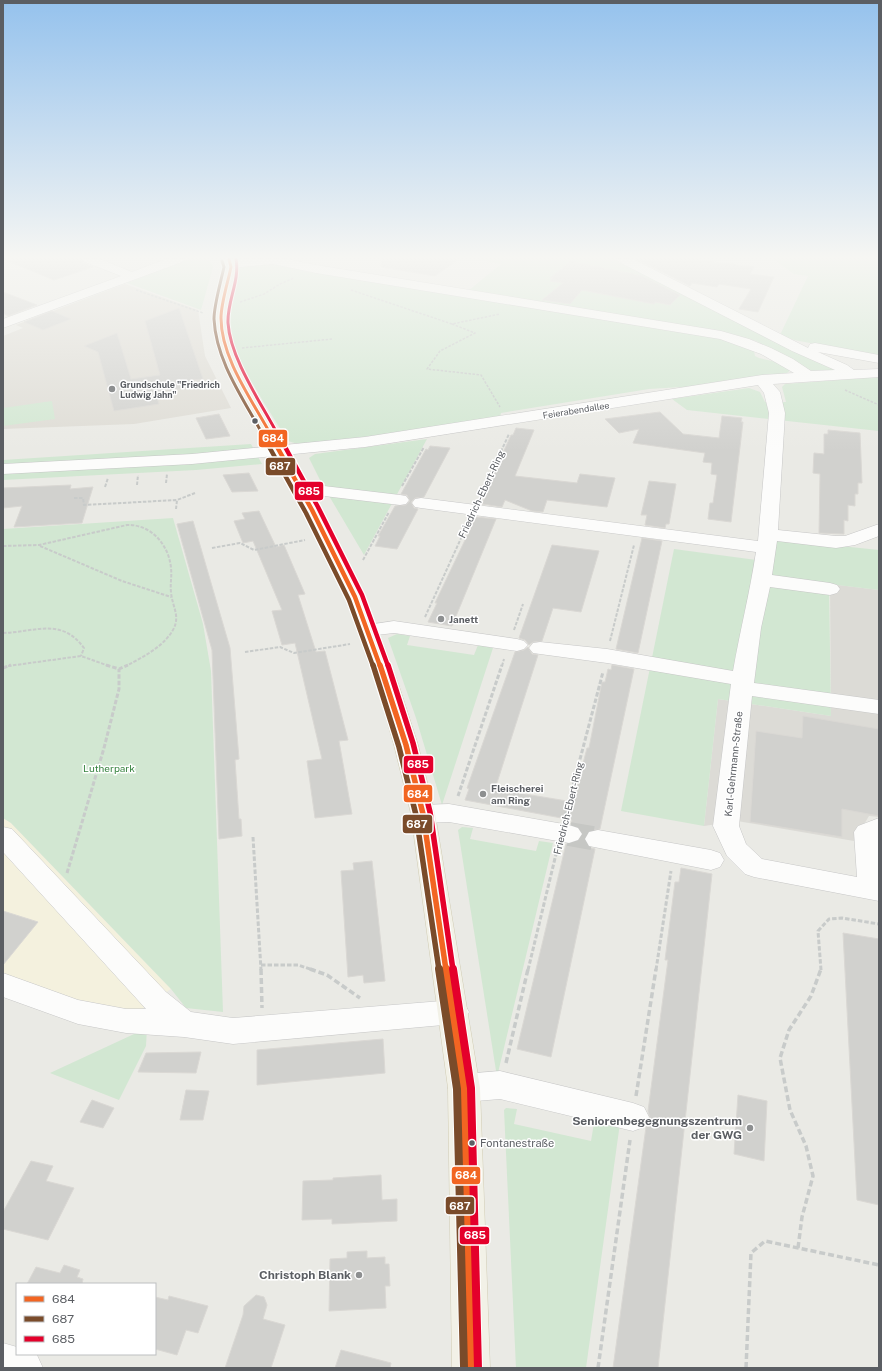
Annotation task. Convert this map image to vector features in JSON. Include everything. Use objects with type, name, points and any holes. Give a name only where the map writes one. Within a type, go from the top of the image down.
[{"type":"main road","points":[[222,323],[224,340],[231,362],[336,557],[359,637],[388,686],[423,814],[454,1012],[464,1088],[471,1368]]},
{"type":"street","points":[[647,323],[721,335],[753,345],[813,376]]},
{"type":"street","points":[[748,323],[797,348],[842,368],[844,375]]},
{"type":"street","points":[[797,348],[814,347],[879,359]]},
{"type":"street","name":"Feierabendallee","points":[[3,469],[192,459],[372,441],[512,422],[762,380],[879,373]]},
{"type":"street","name":"Karl-Gehrmann-Straße","points":[[762,380],[772,392],[777,413],[767,542],[762,580],[751,628],[742,683],[726,826],[736,849],[754,867],[875,890],[867,832],[879,827]]},
{"type":"street","points":[[301,492],[324,491],[400,500]]},
{"type":"street","points":[[421,503],[483,510]]},
{"type":"street","name":"Friedrich-Ebert-Ring","points":[[483,510],[637,531],[767,542]]},
{"type":"street","points":[[767,542],[848,542],[879,530]]},
{"type":"street","points":[[762,580],[830,589]]},
{"type":"street","points":[[359,637],[394,627],[513,644]]},
{"type":"street","points":[[540,648],[607,656],[742,683],[879,707]]},
{"type":"street","points":[[423,814],[452,814],[565,834]]},
{"type":"street","points":[[3,836],[156,1001],[184,1024]]},
{"type":"street","points":[[598,839],[711,860]]},
{"type":"street","points":[[3,985],[78,1012],[126,1021],[184,1024],[233,1031],[454,1012]]},
{"type":"street","points":[[464,1088],[500,1085],[633,1117]]},
{"type":"street","points":[[3,1362],[24,1368]]},
{"type":"path","points":[[452,324],[475,333],[440,351],[427,369],[481,375],[512,422]]},
{"type":"path","points":[[242,348],[332,339]]},
{"type":"path","points":[[813,376],[879,405]]},
{"type":"path","name":"Friedrich-Ebert-Ring","points":[[419,630],[483,510],[512,422]]},
{"type":"path","points":[[166,483],[168,470]]},
{"type":"path","points":[[137,485],[139,472]]},
{"type":"path","points":[[105,487],[109,474]]},
{"type":"path","points":[[74,498],[83,498],[84,504],[177,500],[184,499],[188,494],[195,492]]},
{"type":"path","points":[[176,509],[177,500]]},
{"type":"path","points":[[3,546],[18,547],[39,545],[123,526],[139,526],[163,543],[171,565],[171,597],[178,616],[176,625],[151,652],[136,661],[119,668],[81,656],[12,664],[3,668]]},
{"type":"path","name":"Friedrich-Ebert-Ring","points":[[500,1085],[565,834],[637,531]]},
{"type":"path","points":[[212,548],[240,543],[254,550],[305,540]]},
{"type":"path","points":[[39,545],[122,581],[171,597]]},
{"type":"path","points":[[452,814],[513,644],[523,604]]},
{"type":"path","points":[[3,633],[20,633],[40,628],[60,630],[72,634],[81,643],[84,648],[81,656]]},
{"type":"path","points":[[245,652],[280,647],[294,653],[359,637]]},
{"type":"path","points":[[61,897],[119,689],[119,668]]},
{"type":"path","points":[[253,837],[261,964],[262,1028]]},
{"type":"path","points":[[798,1248],[802,1217],[813,1176],[806,1146],[790,1110],[780,1058],[789,1030],[811,996],[821,969],[818,931],[829,919],[842,918],[879,924]]},
{"type":"path","points":[[261,964],[298,965],[327,975],[370,1006],[380,1018]]},
{"type":"path","points":[[746,1368],[750,1253],[765,1241],[879,1265]]},
{"type":"shaded area","name":"Grundschule \"Friedrich Ludwig Jahn\"","points":[[21,323],[200,323],[205,356],[231,408],[134,424],[3,429],[3,336],[23,328],[16,325]]},
{"type":"shaded area","points":[[830,584],[879,590],[879,817],[869,816],[854,841],[737,821],[704,826],[718,699],[831,716]]},
{"type":"shaded area","points":[[3,818],[11,823],[171,989],[139,1011],[83,1002],[3,975]]},
{"type":"green space","points":[[229,323],[628,323],[726,339],[754,351],[755,356],[759,358],[777,362],[791,370],[787,373],[685,388],[649,389],[501,413],[500,417],[439,427],[312,444],[299,444],[288,441],[261,398],[242,364],[230,331]]},
{"type":"green space","points":[[668,323],[747,323],[841,370],[822,373],[805,369],[756,341],[718,331]]},
{"type":"green space","points":[[786,323],[879,323],[879,356],[794,340],[780,335]]},
{"type":"green space","points":[[879,377],[879,431],[687,410],[672,399],[749,388],[760,392],[765,402],[786,402],[782,387],[785,384]]},
{"type":"green space","points":[[52,401],[55,419],[3,426],[3,408]]},
{"type":"green space","points":[[427,439],[364,555],[322,484],[309,458],[315,454]]},
{"type":"green space","points":[[251,444],[262,464],[196,470],[3,480],[3,460]]},
{"type":"green space","name":"Lutherpark","points":[[173,518],[203,624],[211,671],[223,1012],[186,1008],[171,989],[11,823],[3,818],[3,529]]},
{"type":"green space","points":[[774,539],[879,550],[879,590],[829,584],[831,716],[718,699],[704,826],[621,811],[674,549],[771,562]]},
{"type":"green space","points":[[397,634],[410,636],[407,645],[474,655],[478,645],[493,648],[442,805],[416,718],[388,638]]},
{"type":"green space","points":[[462,827],[473,828],[470,839],[536,851],[539,841],[553,843],[497,1077],[458,830]]},
{"type":"green space","points":[[147,1028],[146,1046],[119,1100],[50,1073]]},
{"type":"green space","points":[[506,1108],[517,1109],[514,1124],[591,1141],[595,1117],[620,1123],[586,1368],[516,1368],[504,1110]]},
{"type":"building","points":[[26,323],[61,323],[43,330]]},
{"type":"building","points":[[146,323],[184,323],[203,379],[193,380],[196,387],[155,392],[159,404],[114,411],[98,352],[84,346],[117,333],[131,379],[160,375]]},
{"type":"building","points":[[660,412],[683,434],[719,438],[722,416],[742,418],[741,422],[743,422],[731,522],[708,519],[710,503],[713,503],[717,475],[711,474],[712,463],[703,462],[705,453],[633,443],[639,429],[619,433],[605,419]]},
{"type":"building","points":[[219,414],[230,436],[206,439],[196,418]]},
{"type":"building","points":[[516,428],[534,430],[515,476],[577,483],[580,474],[615,478],[607,507],[547,500],[543,512],[532,511],[505,500],[502,507],[482,504],[486,495],[484,495],[511,435],[513,435]]},
{"type":"building","points":[[828,430],[860,433],[862,483],[858,483],[858,494],[855,494],[855,506],[848,505],[848,521],[844,520],[844,534],[819,533],[820,474],[813,473],[814,453],[824,454],[824,434],[828,434]]},
{"type":"building","points":[[430,446],[450,448],[424,497],[415,498],[411,502],[414,508],[418,509],[397,549],[375,546],[380,536],[378,536],[395,506],[406,505],[410,501],[407,495],[401,494],[426,449],[428,450]]},
{"type":"building","points":[[249,473],[258,491],[232,492],[223,475]]},
{"type":"building","points":[[649,481],[676,484],[669,524],[666,524],[665,528],[645,525],[647,515],[641,515]]},
{"type":"building","points":[[71,485],[70,489],[93,487],[82,523],[14,527],[22,506],[3,508],[3,488]]},
{"type":"building","points":[[259,511],[276,547],[284,545],[305,594],[298,595],[316,652],[325,651],[348,740],[339,741],[352,814],[315,818],[307,761],[322,759],[295,643],[282,645],[272,611],[282,610],[253,541],[243,543],[234,521],[245,519],[242,513]]},
{"type":"building","points":[[476,517],[496,519],[452,626],[428,622],[437,603],[435,603]]},
{"type":"building","points":[[193,521],[230,648],[239,759],[235,760],[239,819],[241,819],[242,836],[219,839],[212,650],[177,524]]},
{"type":"building","points":[[642,538],[662,541],[638,653],[616,649]]},
{"type":"building","points":[[552,545],[599,551],[581,612],[553,608],[542,641],[533,642],[529,645],[525,640],[519,638]]},
{"type":"building","points":[[528,647],[532,654],[538,655],[495,789],[573,802],[587,748],[589,748],[602,682],[605,682],[608,669],[611,670],[612,665],[634,669],[600,829],[589,831],[584,838],[588,847],[595,849],[551,1057],[517,1049],[566,844],[578,841],[583,833],[578,827],[571,824],[572,820],[465,800],[469,789],[467,788],[515,652],[524,650]]},
{"type":"building","points":[[803,716],[879,729],[879,816],[842,809],[842,837],[750,822],[756,731],[802,738]]},
{"type":"building","points":[[372,861],[385,981],[364,983],[363,975],[348,977],[341,871],[354,870],[353,863]]},
{"type":"building","points":[[681,868],[712,874],[658,1368],[613,1368],[646,1127],[650,1118],[648,1111],[668,960],[665,960],[675,882],[679,882]]},
{"type":"building","points":[[3,911],[38,922],[3,965]]},
{"type":"building","points":[[843,933],[879,939],[879,1205],[857,1200]]},
{"type":"building","points":[[383,1039],[385,1073],[257,1085],[257,1050]]},
{"type":"building","points":[[201,1052],[196,1073],[138,1072],[146,1053]]},
{"type":"building","points":[[186,1090],[209,1091],[203,1120],[180,1120]]},
{"type":"building","name":"Seniorenbegegnungszentrum der GWG","points":[[738,1095],[767,1101],[764,1161],[734,1154]]},
{"type":"building","points":[[92,1100],[114,1108],[103,1128],[80,1122]]},
{"type":"building","points":[[31,1161],[53,1166],[46,1181],[74,1188],[48,1240],[3,1229],[3,1212]]},
{"type":"building","points":[[381,1175],[382,1200],[397,1199],[397,1221],[332,1224],[332,1219],[302,1220],[303,1181],[333,1180],[333,1178]]},
{"type":"building","name":"Christoph Blank","points":[[367,1251],[367,1258],[385,1257],[385,1264],[389,1264],[390,1286],[385,1286],[386,1308],[329,1311],[330,1259],[347,1258],[347,1252]]},
{"type":"building","points":[[64,1265],[80,1270],[77,1277],[83,1279],[82,1283],[28,1283],[36,1267],[60,1273]]},
{"type":"building","points":[[256,1295],[264,1297],[267,1305],[263,1319],[285,1325],[271,1368],[225,1368],[243,1315],[244,1306]]},
{"type":"building","points":[[169,1296],[208,1306],[198,1333],[186,1330],[177,1355],[156,1349],[156,1297],[168,1300]]},
{"type":"building","points":[[341,1350],[391,1363],[390,1368],[335,1368]]},
{"type":"tunnel","points":[[569,834],[598,839]]},
{"type":"transit line","name":"687","points":[[215,323],[216,337],[224,364],[306,513],[349,600],[381,688],[399,747],[416,815],[457,1089],[464,1368]]},
{"type":"transit line","name":"684","points":[[222,323],[223,336],[231,362],[312,510],[355,597],[388,686],[406,745],[423,814],[464,1088],[471,1368]]},
{"type":"transit line","name":"685","points":[[228,323],[228,328],[237,359],[318,507],[362,595],[395,684],[413,743],[430,812],[471,1088],[478,1368]]},
{"type":"place","name":"Grundschule \"Friedrich Ludwig Jahn\"","points":[[112,389]]},
{"type":"place","name":"Janett","points":[[441,619]]},
{"type":"place","name":"Fleischerei am Ring","points":[[483,794]]},
{"type":"place","name":"Seniorenbegegnungszentrum der GWG","points":[[750,1128]]},
{"type":"place","name":"Fontanestraße","points":[[472,1143]]},
{"type":"place","name":"Christoph Blank","points":[[359,1275]]}]
